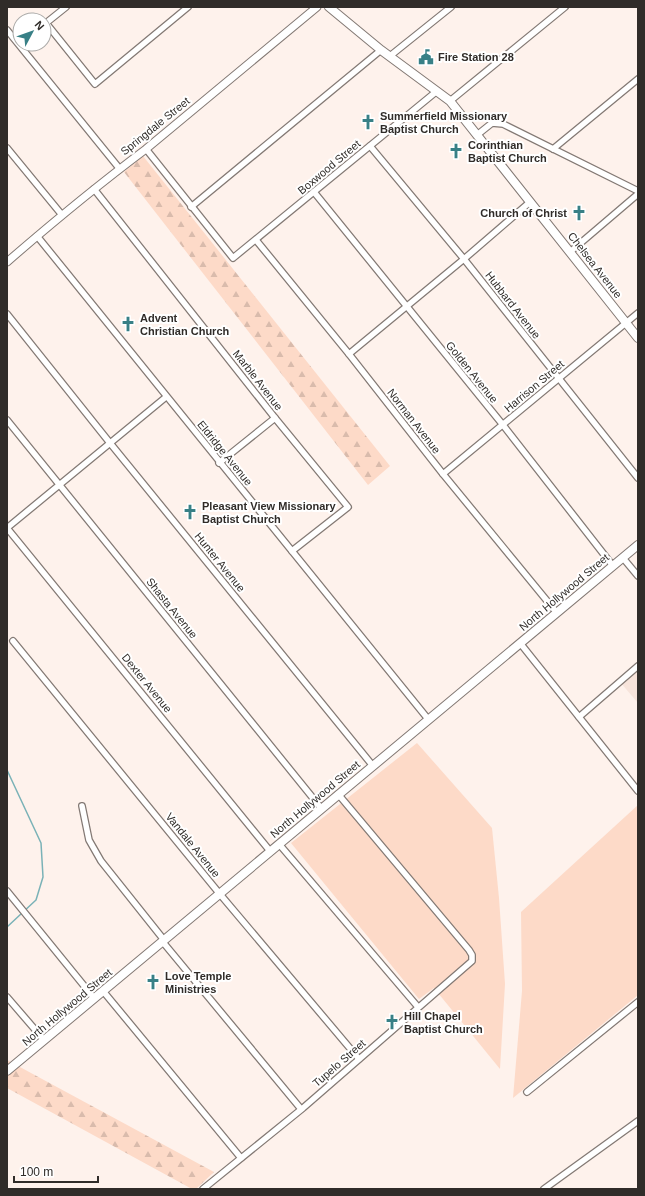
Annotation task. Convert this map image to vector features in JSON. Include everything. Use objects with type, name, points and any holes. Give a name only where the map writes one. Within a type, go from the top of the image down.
[{"type":"main road","name":"Chelsea Avenue","points":[[331,8],[381,50],[450,101],[638,338]]},
{"type":"main road","name":"North Hollywood Street","points":[[7,1071],[638,545]]},
{"type":"street","points":[[66,7],[46,23],[95,84],[188,7]]},
{"type":"street","name":"Springdale Street","points":[[7,262],[62,215],[146,149],[317,7]]},
{"type":"street","points":[[390,56],[451,7]]},
{"type":"street","points":[[450,101],[565,7]]},
{"type":"street","points":[[7,30],[120,168]]},
{"type":"street","points":[[146,149],[191,207],[381,50]]},
{"type":"street","points":[[553,149],[638,79]]},
{"type":"street","name":"Boxwood Street","points":[[191,207],[233,258],[437,91]]},
{"type":"street","points":[[477,135],[492,123],[503,124],[638,191]]},
{"type":"street","name":"Hubbard Avenue","points":[[370,146],[464,259],[638,478]]},
{"type":"street","points":[[7,148],[62,215]]},
{"type":"street","name":"Marble Avenue","points":[[94,189],[275,418],[348,507],[292,551]]},
{"type":"street","name":"Golden Avenue","points":[[314,192],[503,425],[613,566]]},
{"type":"street","points":[[570,252],[638,194]]},
{"type":"street","points":[[349,354],[464,259],[530,202]]},
{"type":"street","name":"Eldridge Avenue","points":[[37,236],[428,720]]},
{"type":"street","name":"Norman Avenue","points":[[256,240],[556,613]]},
{"type":"street","name":"Harrison Street","points":[[443,474],[638,313]]},
{"type":"street","name":"Hunter Avenue","points":[[7,314],[373,766]]},
{"type":"street","points":[[8,528],[59,484],[166,397]]},
{"type":"street","points":[[219,463],[275,418]]},
{"type":"street","name":"Shasta Avenue","points":[[7,420],[322,808]]},
{"type":"street","name":"Dexter Avenue","points":[[8,528],[270,851]]},
{"type":"street","points":[[623,558],[638,576]]},
{"type":"street","name":"Vandale Avenue","points":[[13,641],[219,893],[359,1059]]},
{"type":"street","points":[[520,643],[578,717],[636,784],[638,791]]},
{"type":"street","points":[[578,717],[638,666]]},
{"type":"street","name":"Tupelo Street","points":[[203,1189],[301,1109],[418,1007],[470,964],[472,955],[465,945],[338,794]]},
{"type":"street","points":[[82,806],[89,840],[101,861],[163,941],[301,1109]]},
{"type":"street","points":[[279,844],[418,1007]]},
{"type":"street","points":[[7,891],[94,998]]},
{"type":"street","points":[[103,991],[240,1158]]},
{"type":"street","points":[[7,996],[44,1040]]},
{"type":"street","points":[[527,1092],[638,1002]]},
{"type":"street","points":[[544,1189],[638,1121]]},
{"type":"shaded area","points":[[638,666],[638,703],[620,682]]},
{"type":"green space","points":[[143,156],[390,466],[368,485],[124,172]]},
{"type":"green space","points":[[417,743],[492,828],[505,984],[500,1069],[434,988],[419,999],[291,843]]},
{"type":"green space","points":[[638,805],[638,995],[513,1098],[522,991],[521,912]]},
{"type":"green space","points":[[7,1060],[214,1172],[196,1189],[192,1189],[7,1088]]},
{"type":"waterway","points":[[7,770],[41,843],[43,877],[36,900],[7,927]]},
{"type":"place","name":"Fire Station 28","points":[[426,57]]},
{"type":"place","name":"Summerfield Missionary Baptist Church","points":[[368,122]]},
{"type":"place","name":"Corinthian Baptist Church","points":[[456,151]]},
{"type":"place","name":"Church of Christ","points":[[579,213]]},
{"type":"place","name":"Advent Christian Church","points":[[128,324]]},
{"type":"place","name":"Pleasant View Missionary Baptist Church","points":[[190,512]]},
{"type":"place","name":"Love Temple Ministries","points":[[153,982]]},
{"type":"place","name":"Hill Chapel Baptist Church","points":[[392,1022]]}]
